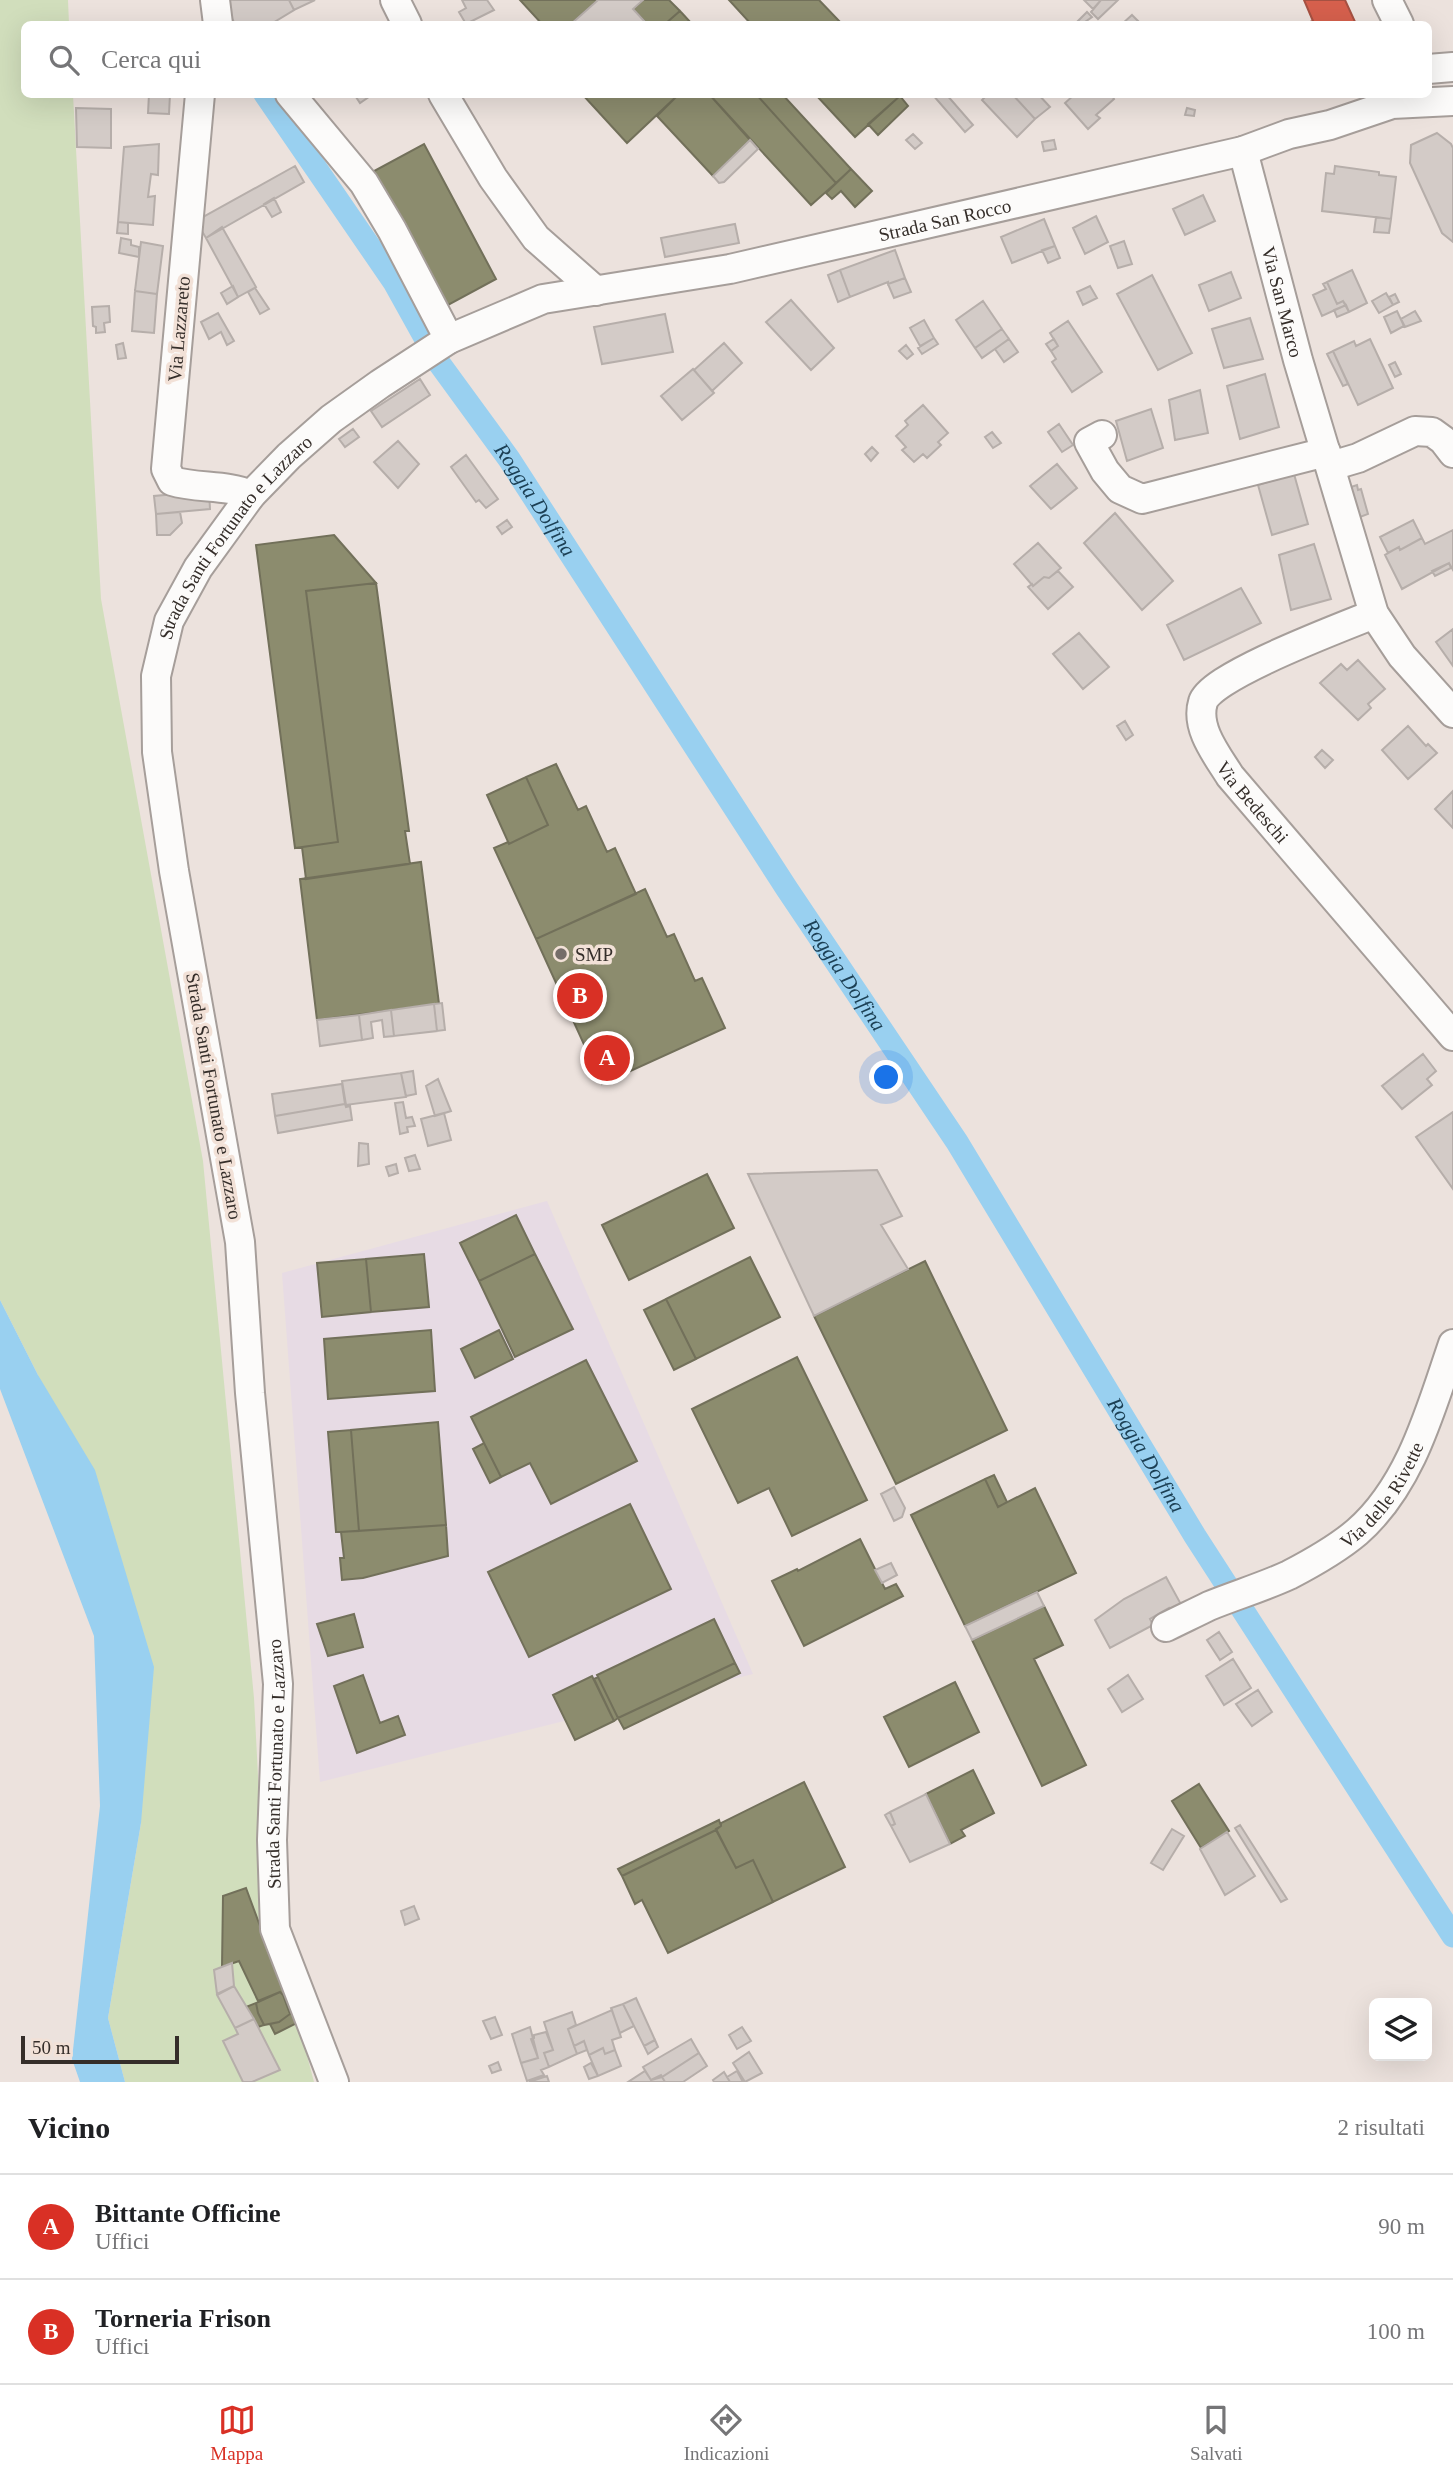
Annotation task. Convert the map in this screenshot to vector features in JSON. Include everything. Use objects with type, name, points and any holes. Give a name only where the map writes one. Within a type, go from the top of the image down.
[{"type":"street","points":[[215,0],[218,21]]},
{"type":"street","points":[[395,0],[406,21]]},
{"type":"street","points":[[1387,0],[1398,21]]},
{"type":"street","points":[[1432,69],[1453,67]]},
{"type":"street","name":"Via Lazzareto","points":[[201,98],[166,469],[172,481],[190,487],[237,489],[251,495]]},
{"type":"street","points":[[293,98],[364,183],[392,230],[436,348]]},
{"type":"street","points":[[445,98],[493,178],[536,238],[596,290]]},
{"type":"street","name":"Strada San Rocco","points":[[1289,134],[1356,98]]},
{"type":"street","name":"Strada San Rocco","points":[[596,290],[730,269],[1243,151],[1289,134],[1330,125],[1392,104],[1437,99]]},
{"type":"street","name":"Via San Marco","points":[[1243,151],[1298,360],[1374,614],[1402,656],[1453,713]]},
{"type":"street","points":[[536,238],[558,297]]},
{"type":"street","name":"Strada Santi Fortunato e Lazzaro","points":[[334,2082],[275,1929],[272,1840],[278,1684],[250,1393],[240,1242],[174,871],[157,752],[156,676],[169,621],[198,568],[251,495],[289,456],[331,419],[436,348],[542,299],[596,290]]},
{"type":"street","points":[[1102,435],[1089,442],[1105,471],[1120,489],[1142,499],[1328,459],[1358,458],[1415,431],[1432,432],[1443,440],[1453,453]]},
{"type":"street","name":"Via Bedeschi","points":[[1374,614],[1217,685],[1203,700],[1202,720],[1206,736],[1230,775],[1453,1037]]},
{"type":"street","name":"Via delle Rivette","points":[[1166,1627],[1210,1606],[1289,1575],[1357,1532],[1381,1507],[1408,1463],[1436,1397],[1453,1344]]},
{"type":"shaded area","points":[[547,1201],[753,1674],[320,1782],[282,1273]]},
{"type":"green space","points":[[0,0],[68,0],[69,21],[21,21],[21,98],[73,98],[101,599],[203,1161],[254,1698],[264,1893],[314,2082],[125,2082],[108,2018],[141,1823],[38,1375],[0,1300]]},
{"type":"water","points":[[0,1300],[38,1375],[95,1470],[154,1667],[141,1823],[108,2018],[125,2082],[80,2082],[72,2059],[100,1806],[94,1636],[0,1389]]},
{"type":"building: Negozi","points":[[1304,0],[1345,0],[1355,21],[1313,21]]},
{"type":"building: Industria","points":[[520,0],[598,0],[574,21],[539,21]]},
{"type":"building: Industria","points":[[643,0],[669,0],[680,11],[668,21],[644,21],[633,9]]},
{"type":"building: Industria","points":[[729,0],[819,0],[839,21],[748,21]]},
{"type":"building: Industria","points":[[680,11],[689,21],[668,21]]},
{"type":"building: Industria","points":[[586,98],[675,98],[627,143]]},
{"type":"building: Industria","points":[[675,98],[713,98],[750,140],[713,176],[657,116]]},
{"type":"building: Industria","points":[[713,98],[760,98],[836,183],[811,205]]},
{"type":"building: Industria","points":[[760,98],[786,98],[851,169],[836,183]]},
{"type":"building: Industria","points":[[819,98],[898,98],[855,137]]},
{"type":"building: Industria","points":[[898,98],[902,98],[908,106],[878,135],[868,124]]},
{"type":"building: Industria","points":[[424,144],[496,279],[437,311],[365,176]]},
{"type":"building: Industria","points":[[851,169],[872,191],[855,207],[841,191],[832,199],[826,193]]},
{"type":"building: Industria","points":[[334,535],[376,583],[306,591],[338,842],[295,848],[256,545]]},
{"type":"building: Industria","points":[[376,583],[409,831],[405,831],[410,864],[306,879],[302,847],[338,842],[306,591]]},
{"type":"building: Industria","points":[[556,764],[578,810],[586,806],[607,852],[615,848],[636,894],[536,939],[494,848],[508,842],[509,844],[548,825],[526,777]]},
{"type":"building: Industria","points":[[526,777],[548,825],[509,844],[487,795]]},
{"type":"building: Industria","points":[[421,862],[439,1004],[317,1020],[300,879]]},
{"type":"building: Industria","points":[[645,889],[667,937],[674,934],[695,981],[702,978],[725,1028],[602,1084],[536,939]]},
{"type":"building: Industria","points":[[707,1174],[734,1228],[629,1280],[602,1225]]},
{"type":"building: Industria","points":[[516,1215],[535,1254],[479,1281],[460,1243]]},
{"type":"building: Industria","points":[[424,1254],[429,1307],[371,1312],[366,1259]]},
{"type":"building: Industria","points":[[535,1254],[573,1329],[515,1357],[479,1281]]},
{"type":"building: Industria","points":[[750,1257],[780,1317],[696,1359],[666,1299]]},
{"type":"building: Industria","points":[[366,1259],[371,1312],[322,1317],[317,1263]]},
{"type":"building: Industria","points":[[925,1261],[1007,1430],[896,1484],[814,1316]]},
{"type":"building: Industria","points":[[666,1299],[696,1359],[674,1370],[644,1310]]},
{"type":"building: Industria","points":[[431,1330],[435,1391],[328,1399],[324,1339]]},
{"type":"building: Industria","points":[[499,1330],[513,1359],[475,1378],[461,1349]]},
{"type":"building: Industria","points":[[797,1357],[867,1500],[792,1536],[769,1488],[738,1503],[692,1409]]},
{"type":"building: Industria","points":[[586,1360],[637,1461],[551,1504],[530,1463],[501,1477],[471,1417]]},
{"type":"building: Industria","points":[[438,1422],[446,1525],[359,1531],[351,1430]]},
{"type":"building: Industria","points":[[351,1430],[359,1531],[336,1532],[328,1432]]},
{"type":"building: Industria","points":[[484,1443],[501,1477],[490,1483],[473,1449]]},
{"type":"building: Industria","points":[[994,1475],[1007,1502],[998,1507],[985,1479]]},
{"type":"building: Industria","points":[[985,1479],[998,1507],[1035,1488],[1076,1573],[965,1626],[911,1515]]},
{"type":"building: Industria","points":[[630,1504],[671,1589],[529,1657],[488,1572]]},
{"type":"building: Industria","points":[[446,1525],[448,1556],[363,1578],[342,1580],[340,1558],[344,1558],[341,1532]]},
{"type":"building: Industria","points":[[860,1539],[885,1589],[896,1584],[903,1596],[804,1646],[772,1581],[797,1569],[798,1571]]},
{"type":"building: Industria","points":[[1044,1606],[1063,1645],[1034,1659],[1086,1765],[1042,1786],[972,1640]]},
{"type":"building: Industria","points":[[354,1614],[363,1647],[328,1656],[317,1624]]},
{"type":"building: Industria","points":[[714,1619],[735,1663],[618,1718],[597,1675]]},
{"type":"building: Industria","points":[[735,1663],[740,1673],[624,1729],[618,1718]]},
{"type":"building: Industria","points":[[363,1675],[380,1723],[398,1716],[405,1735],[357,1753],[334,1686]]},
{"type":"building: Industria","points":[[592,1676],[614,1721],[575,1740],[553,1695]]},
{"type":"building: Industria","points":[[598,1677],[618,1718],[614,1721],[594,1679]]},
{"type":"building: Industria","points":[[955,1682],[979,1732],[909,1767],[884,1717]]},
{"type":"building: Industria","points":[[973,1770],[994,1813],[961,1830],[965,1836],[950,1844],[926,1794]]},
{"type":"building: Industria","points":[[804,1782],[845,1867],[773,1902],[753,1860],[736,1868],[716,1829],[721,1823]]},
{"type":"building: Industria","points":[[1199,1784],[1229,1831],[1201,1848],[1172,1801]]},
{"type":"building: Industria","points":[[719,1820],[721,1826],[716,1830],[622,1876],[618,1869]]},
{"type":"building: Industria","points":[[716,1830],[736,1868],[753,1860],[773,1902],[668,1953],[642,1900],[635,1904],[622,1876]]},
{"type":"building: Industria","points":[[246,1888],[295,2021],[295,2024],[275,2034],[270,2024],[279,2022],[290,2014],[283,1995],[280,1992],[258,2001],[239,1961],[222,1967],[223,1896]]},
{"type":"building: Industria","points":[[280,1992],[290,2014],[279,2022],[264,2025],[256,2003]]},
{"type":"building: Industria","points":[[256,2003],[264,2025],[258,2027],[246,2007]]},
{"type":"building: Altro","points":[[222,0],[289,0],[294,10],[276,21],[233,21]]},
{"type":"building: Altro","points":[[289,0],[315,0],[294,10]]},
{"type":"building: Altro","points":[[462,0],[487,0],[494,10],[472,21],[464,21],[459,12],[466,8]]},
{"type":"building: Altro","points":[[598,0],[643,0],[633,9],[644,21],[574,21]]},
{"type":"building: Altro","points":[[1084,0],[1101,0],[1093,9]]},
{"type":"building: Altro","points":[[1101,0],[1118,0],[1098,19],[1091,12]]},
{"type":"building: Altro","points":[[1087,12],[1092,17],[1086,21],[1078,21]]},
{"type":"building: Altro","points":[[1132,15],[1138,21],[1125,21]]},
{"type":"building: Altro","points":[[149,98],[170,98],[169,114],[148,113]]},
{"type":"building: Altro","points":[[935,98],[949,98],[973,125],[965,132]]},
{"type":"building: Altro","points":[[1016,98],[1035,119],[1017,137],[982,100]]},
{"type":"building: Altro","points":[[1016,98],[1042,98],[1050,107],[1035,119]]},
{"type":"building: Altro","points":[[1071,98],[1114,99],[1096,115],[1100,118],[1088,129],[1065,103]]},
{"type":"building: Altro","points":[[76,108],[111,109],[111,148],[77,147]]},
{"type":"building: Altro","points":[[1187,108],[1195,110],[1194,116],[1185,115]]},
{"type":"building: Altro","points":[[1437,133],[1453,148],[1453,242],[1442,233],[1410,163],[1411,145]]},
{"type":"building: Altro","points":[[913,134],[922,143],[915,149],[906,140]]},
{"type":"building: Altro","points":[[750,140],[758,149],[724,182],[719,183],[713,176]]},
{"type":"building: Altro","points":[[1054,140],[1056,149],[1044,151],[1042,142]]},
{"type":"building: Altro","points":[[159,144],[158,175],[151,174],[148,197],[155,196],[153,225],[118,222],[124,147]]},
{"type":"building: Altro","points":[[295,166],[304,182],[206,238],[196,221]]},
{"type":"building: Altro","points":[[1335,166],[1396,177],[1391,219],[1322,211],[1326,173],[1334,174]]},
{"type":"building: Altro","points":[[1203,195],[1215,221],[1185,235],[1173,209]]},
{"type":"building: Altro","points":[[274,198],[281,212],[272,217],[264,204]]},
{"type":"building: Altro","points":[[1096,216],[1108,242],[1085,254],[1073,228]]},
{"type":"building: Altro","points":[[1376,217],[1391,219],[1389,233],[1374,232]]},
{"type":"building: Altro","points":[[1044,219],[1055,246],[1012,263],[1001,237]]},
{"type":"building: Altro","points":[[118,222],[128,223],[128,234],[117,233]]},
{"type":"building: Altro","points":[[735,224],[739,243],[665,257],[661,238]]},
{"type":"building: Altro","points":[[222,227],[256,287],[238,297],[206,238]]},
{"type":"building: Altro","points":[[121,238],[131,240],[131,245],[139,247],[139,257],[119,253]]},
{"type":"building: Altro","points":[[1124,241],[1132,264],[1118,268],[1110,246]]},
{"type":"building: Altro","points":[[141,242],[163,246],[157,294],[135,291]]},
{"type":"building: Altro","points":[[1055,246],[1060,258],[1048,263],[1042,250]]},
{"type":"building: Altro","points":[[895,250],[905,278],[850,297],[840,270]]},
{"type":"building: Altro","points":[[840,270],[850,297],[838,302],[828,275]]},
{"type":"building: Altro","points":[[1352,270],[1367,303],[1349,312],[1343,301],[1337,304],[1327,282]]},
{"type":"building: Altro","points":[[1231,272],[1241,298],[1209,311],[1199,285]]},
{"type":"building: Altro","points":[[1152,275],[1192,353],[1158,370],[1117,294]]},
{"type":"building: Altro","points":[[905,278],[911,292],[894,298],[888,284]]},
{"type":"building: Altro","points":[[1327,282],[1337,304],[1343,301],[1346,305],[1322,316],[1313,295],[1326,289],[1323,284]]},
{"type":"building: Altro","points":[[233,286],[238,297],[227,304],[221,293]]},
{"type":"building: Altro","points":[[1090,286],[1097,298],[1083,305],[1077,292]]},
{"type":"building: Altro","points":[[255,288],[269,309],[260,314],[248,292]]},
{"type":"building: Altro","points":[[135,291],[157,294],[154,333],[132,331]]},
{"type":"building: Altro","points":[[1386,293],[1393,305],[1379,313],[1372,301]]},
{"type":"building: Altro","points":[[1395,294],[1399,302],[1393,305],[1389,297]]},
{"type":"building: Altro","points":[[791,300],[834,348],[811,370],[766,322]]},
{"type":"building: Altro","points":[[983,301],[1002,329],[975,348],[956,320]]},
{"type":"building: Altro","points":[[1346,305],[1349,312],[1337,317],[1334,310]]},
{"type":"building: Altro","points":[[109,306],[110,322],[104,323],[105,332],[96,333],[92,307]]},
{"type":"building: Altro","points":[[1397,311],[1404,326],[1391,333],[1384,317]]},
{"type":"building: Altro","points":[[1415,311],[1421,321],[1405,327],[1401,319]]},
{"type":"building: Altro","points":[[218,313],[234,341],[227,345],[221,332],[209,339],[201,322]]},
{"type":"building: Altro","points":[[665,314],[673,352],[602,364],[594,327]]},
{"type":"building: Altro","points":[[1250,318],[1263,359],[1224,368],[1212,329]]},
{"type":"building: Altro","points":[[924,320],[934,338],[920,346],[910,328]]},
{"type":"building: Altro","points":[[1068,321],[1102,372],[1072,392],[1052,362],[1056,359],[1051,351],[1058,346],[1050,333]]},
{"type":"building: Altro","points":[[1002,329],[1009,339],[982,358],[975,348]]},
{"type":"building: Altro","points":[[934,338],[938,344],[922,354],[918,348]]},
{"type":"building: Altro","points":[[1009,339],[1018,352],[1004,362],[995,349]]},
{"type":"building: Altro","points":[[1054,339],[1058,346],[1051,351],[1046,344]]},
{"type":"building: Altro","points":[[1370,339],[1393,388],[1358,405],[1333,351],[1354,341],[1356,346]]},
{"type":"building: Altro","points":[[123,343],[126,358],[118,359],[116,345]]},
{"type":"building: Altro","points":[[724,343],[742,363],[712,391],[694,370]]},
{"type":"building: Altro","points":[[906,345],[913,354],[907,359],[899,351]]},
{"type":"building: Altro","points":[[1333,351],[1348,384],[1343,386],[1327,354]]},
{"type":"building: Altro","points":[[1395,362],[1401,374],[1395,377],[1389,365]]},
{"type":"building: Altro","points":[[693,369],[714,393],[682,420],[661,396]]},
{"type":"building: Altro","points":[[1265,374],[1279,427],[1240,439],[1227,386]]},
{"type":"building: Altro","points":[[420,379],[430,395],[382,427],[371,411]]},
{"type":"building: Altro","points":[[1200,390],[1208,433],[1175,440],[1169,400]]},
{"type":"building: Altro","points":[[923,405],[948,433],[938,442],[941,445],[927,458],[923,454],[914,462],[902,450],[906,447],[896,436],[908,425],[905,421]]},
{"type":"building: Altro","points":[[1151,409],[1163,448],[1127,461],[1116,421]]},
{"type":"building: Altro","points":[[1059,424],[1073,445],[1062,452],[1048,432]]},
{"type":"building: Altro","points":[[353,429],[359,437],[345,447],[339,439]]},
{"type":"building: Altro","points":[[992,432],[1001,443],[993,448],[985,437]]},
{"type":"building: Altro","points":[[398,441],[419,464],[398,488],[374,462]]},
{"type":"building: Altro","points":[[872,447],[878,453],[871,461],[865,454]]},
{"type":"building: Altro","points":[[466,455],[498,499],[486,508],[479,500],[476,502],[451,467]]},
{"type":"building: Altro","points":[[1057,464],[1077,488],[1051,509],[1030,486]]},
{"type":"building: Altro","points":[[1294,474],[1308,524],[1272,535],[1258,485]]},
{"type":"building: Altro","points":[[1357,485],[1358,490],[1361,489],[1368,514],[1355,519],[1345,489]]},
{"type":"building: Altro","points":[[209,491],[210,509],[156,514],[154,496]]},
{"type":"building: Altro","points":[[180,512],[182,523],[170,535],[157,535],[156,514]]},
{"type":"building: Altro","points":[[1115,513],[1173,581],[1142,610],[1084,543]]},
{"type":"building: Altro","points":[[507,520],[512,527],[502,534],[497,527]]},
{"type":"building: Altro","points":[[1413,520],[1422,538],[1388,553],[1380,537]]},
{"type":"building: Altro","points":[[1453,530],[1453,570],[1449,563],[1402,589],[1385,555],[1422,538],[1425,544]]},
{"type":"building: Altro","points":[[1038,543],[1061,568],[1033,586],[1014,564]]},
{"type":"building: Altro","points":[[1314,544],[1331,599],[1291,610],[1279,555]]},
{"type":"building: Altro","points":[[1449,563],[1451,568],[1435,576],[1432,571]]},
{"type":"building: Altro","points":[[1058,571],[1073,587],[1048,609],[1028,587]]},
{"type":"building: Altro","points":[[1241,588],[1261,623],[1184,660],[1167,625]]},
{"type":"building: Altro","points":[[1453,629],[1453,666],[1436,642]]},
{"type":"building: Altro","points":[[1079,633],[1109,667],[1083,689],[1053,654]]},
{"type":"building: Altro","points":[[1358,660],[1385,689],[1368,704],[1371,708],[1358,720],[1320,683],[1341,664],[1347,670]]},
{"type":"building: Altro","points":[[1125,721],[1133,735],[1126,740],[1117,726]]},
{"type":"building: Altro","points":[[1408,726],[1426,746],[1428,744],[1437,753],[1408,779],[1382,750]]},
{"type":"building: Altro","points":[[1322,750],[1333,760],[1325,768],[1315,757]]},
{"type":"building: Altro","points":[[1453,791],[1453,828],[1435,809]]},
{"type":"building: Altro","points":[[442,1003],[445,1030],[437,1031],[434,1004]]},
{"type":"building: Altro","points":[[434,1004],[437,1031],[394,1036],[391,1010]]},
{"type":"building: Altro","points":[[391,1010],[394,1036],[384,1037],[382,1020],[371,1022],[373,1038],[362,1040],[359,1015]]},
{"type":"building: Altro","points":[[359,1015],[362,1040],[320,1046],[317,1020]]},
{"type":"building: Altro","points":[[1423,1054],[1436,1071],[1427,1079],[1432,1085],[1402,1109],[1382,1086]]},
{"type":"building: Altro","points":[[413,1071],[416,1094],[406,1096],[401,1073]]},
{"type":"building: Altro","points":[[401,1073],[406,1097],[346,1105],[342,1081]]},
{"type":"building: Altro","points":[[438,1079],[451,1111],[435,1116],[426,1086]]},
{"type":"building: Altro","points":[[342,1084],[345,1104],[275,1116],[272,1094]]},
{"type":"building: Altro","points":[[403,1102],[406,1118],[412,1117],[415,1126],[407,1127],[408,1132],[400,1134],[395,1103]]},
{"type":"building: Altro","points":[[345,1104],[346,1107],[350,1106],[352,1120],[278,1133],[275,1116]]},
{"type":"building: Altro","points":[[1453,1112],[1453,1189],[1416,1137]]},
{"type":"building: Altro","points":[[444,1113],[451,1140],[428,1146],[421,1119]]},
{"type":"building: Altro","points":[[359,1143],[368,1144],[369,1164],[358,1166]]},
{"type":"building: Altro","points":[[415,1155],[420,1169],[409,1171],[405,1158]]},
{"type":"building: Altro","points":[[396,1164],[398,1173],[389,1176],[386,1167]]},
{"type":"building: Altro","points":[[877,1170],[902,1216],[881,1225],[908,1269],[814,1316],[748,1174]]},
{"type":"building: Altro","points":[[894,1487],[905,1508],[902,1517],[894,1521],[881,1494]]},
{"type":"building: Altro","points":[[891,1563],[897,1575],[882,1583],[875,1570]]},
{"type":"building: Altro","points":[[1166,1577],[1183,1608],[1172,1614],[1169,1608],[1150,1619],[1153,1625],[1110,1648],[1095,1620],[1124,1599]]},
{"type":"building: Altro","points":[[1037,1592],[1044,1606],[972,1640],[965,1626]]},
{"type":"building: Altro","points":[[1219,1632],[1232,1652],[1220,1660],[1207,1640]]},
{"type":"building: Altro","points":[[1233,1659],[1251,1688],[1224,1705],[1206,1676]]},
{"type":"building: Altro","points":[[1128,1675],[1143,1699],[1122,1712],[1108,1689]]},
{"type":"building: Altro","points":[[1258,1690],[1272,1712],[1252,1726],[1236,1704]]},
{"type":"building: Altro","points":[[926,1794],[950,1844],[910,1862],[891,1826],[895,1824],[890,1812]]},
{"type":"building: Altro","points":[[890,1812],[895,1824],[891,1826],[885,1815]]},
{"type":"building: Altro","points":[[1240,1825],[1287,1899],[1281,1902],[1235,1828]]},
{"type":"building: Altro","points":[[1172,1829],[1184,1836],[1163,1870],[1151,1863]]},
{"type":"building: Altro","points":[[1227,1832],[1255,1876],[1225,1895],[1200,1849]]},
{"type":"building: Altro","points":[[414,1906],[419,1919],[405,1925],[401,1911]]},
{"type":"building: Altro","points":[[232,1963],[234,1986],[217,1994],[214,1970]]},
{"type":"building: Altro","points":[[234,1986],[254,2019],[235,2028],[217,1995]]},
{"type":"building: Altro","points":[[636,1998],[655,2040],[644,2046],[623,2004]]},
{"type":"building: Altro","points":[[623,2004],[634,2026],[620,2033],[611,2008]]},
{"type":"building: Altro","points":[[612,2010],[621,2037],[612,2040],[615,2050],[605,2054],[603,2048],[589,2055],[584,2041],[574,2046],[568,2029]]},
{"type":"building: Altro","points":[[572,2012],[576,2025],[568,2029],[577,2054],[549,2067],[544,2053],[553,2050],[544,2022]]},
{"type":"building: Altro","points":[[495,2017],[502,2035],[491,2039],[483,2021]]},
{"type":"building: Altro","points":[[254,2019],[280,2070],[252,2082],[243,2082],[223,2041],[238,2034],[235,2028]]},
{"type":"building: Altro","points":[[530,2027],[538,2058],[521,2063],[512,2034]]},
{"type":"building: Altro","points":[[742,2027],[751,2041],[737,2049],[729,2035]]},
{"type":"building: Altro","points":[[546,2032],[553,2050],[544,2053],[549,2067],[541,2070],[544,2075],[527,2081],[521,2063],[538,2058],[531,2039],[534,2035]]},
{"type":"building: Altro","points":[[691,2039],[699,2053],[662,2077],[651,2080],[643,2067]]},
{"type":"building: Altro","points":[[655,2040],[658,2047],[648,2054],[644,2046]]},
{"type":"building: Altro","points":[[584,2041],[587,2050],[577,2054],[574,2046]]},
{"type":"building: Altro","points":[[603,2048],[605,2054],[615,2050],[621,2066],[598,2076],[589,2055]]},
{"type":"building: Altro","points":[[749,2052],[762,2073],[745,2082],[733,2063]]},
{"type":"building: Altro","points":[[699,2053],[707,2066],[683,2082],[665,2082],[662,2077]]},
{"type":"building: Altro","points":[[498,2062],[501,2070],[492,2073],[489,2066]]},
{"type":"building: Altro","points":[[591,2063],[598,2076],[589,2079],[584,2067]]},
{"type":"building: Altro","points":[[645,2071],[651,2080],[661,2075],[665,2082],[628,2082]]},
{"type":"building: Altro","points":[[737,2071],[743,2082],[730,2082],[727,2077]]},
{"type":"building: Altro","points":[[724,2072],[730,2082],[714,2082],[713,2080]]},
{"type":"building: Altro","points":[[547,2076],[549,2082],[529,2082]]},
{"type":"waterway","name":"Roggia Dolfina","points":[[268,98],[394,282],[439,363],[509,459],[787,889],[957,1142],[1195,1536],[1453,1936]]},
{"type":"place","name":"SMP","points":[[561,954]]},
{"type":"place","name":"Torneria Frison","points":[[580,996]]},
{"type":"place","name":"Bittante Officine","points":[[607,1058]]}]
